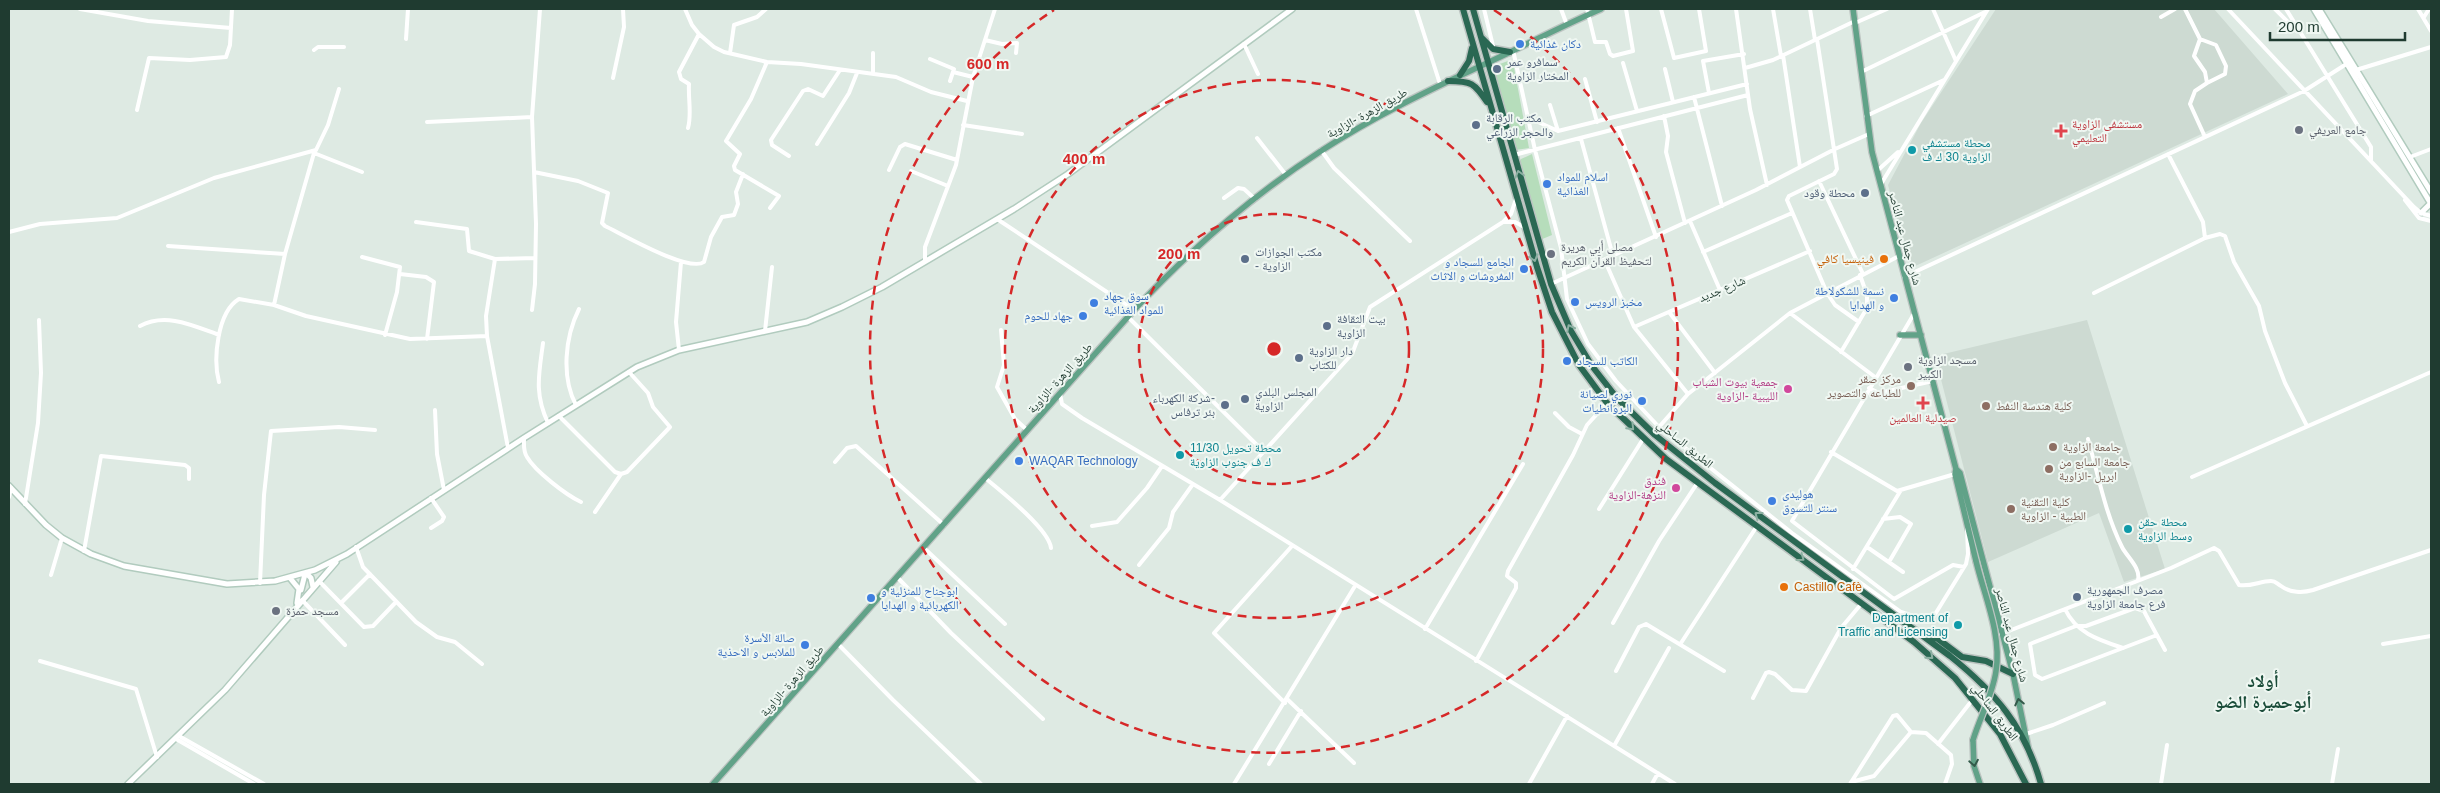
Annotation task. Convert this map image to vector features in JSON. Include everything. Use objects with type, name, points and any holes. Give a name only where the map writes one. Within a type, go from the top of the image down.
[{"type":"highway","name":"الطريق الساحلي","points":[[1463,9],[1524,227],[1550,306],[1565,341],[1579,365],[1607,402],[1643,439],[1938,662],[1973,699],[2003,740],[2026,784]]},
{"type":"highway","name":"الطريق الساحلي","points":[[1473,9],[1551,284],[1567,322],[1592,366],[1617,398],[1642,423],[1715,483],[1975,677],[2011,718],[2029,750],[2041,784]]},
{"type":"highway","points":[[1480,34],[1493,49],[1511,51]]},
{"type":"highway","points":[[1460,75],[1469,61],[1473,44]]},
{"type":"highway","points":[[1448,81],[1466,81],[1474,84],[1490,108]]},
{"type":"highway","points":[[1918,633],[1938,639],[1962,657],[1975,677]]},
{"type":"highway","points":[[1962,657],[1986,661],[2012,674]]},
{"type":"main road","points":[[10,487],[25,504],[62,538],[84,551],[114,563],[219,583],[260,583],[305,574],[340,558],[548,422],[629,372],[679,350],[807,322],[842,308],[925,261],[997,219],[1092,158],[1292,9]]},
{"type":"main road","name":"طريق الزهرة -الزاوية","points":[[713,784],[1134,310],[1164,279],[1254,199],[1321,150],[1378,116],[1440,84],[1566,26],[1588,12],[1602,9]]},
{"type":"main road","name":"شارع جمال عبد الناصر","points":[[1853,9],[1866,116],[1880,186],[2012,674],[2029,750]]},
{"type":"main road","points":[[2314,9],[2349,63]]},
{"type":"main road","points":[[2319,9],[2431,204],[2421,213]]},
{"type":"main road","points":[[2353,71],[2431,192]]},
{"type":"main road","points":[[1900,335],[1921,335]]},
{"type":"main road","name":"شارع جمال عبد الناصر","points":[[1957,472],[1967,526],[1995,636],[1997,660],[1993,685],[1973,740],[1974,766],[1980,784]]},
{"type":"main road","points":[[128,784],[177,738],[240,673],[294,608],[340,558]]},
{"type":"main road","points":[[305,574],[312,581],[313,588]]},
{"type":"main road","points":[[294,608],[305,574]]},
{"type":"main road","points":[[290,578],[297,584],[300,592]]},
{"type":"street","points":[[80,9],[148,21],[231,28]]},
{"type":"street","points":[[137,110],[149,58],[190,60],[226,58],[230,45],[232,9]]},
{"type":"street","points":[[406,39],[408,9]]},
{"type":"street","points":[[532,310],[535,258],[532,117],[540,9]]},
{"type":"street","points":[[613,78],[624,27],[623,9]]},
{"type":"street","points":[[685,9],[699,34],[714,47],[730,53],[767,62],[801,64],[896,77],[931,92],[967,101]]},
{"type":"street","points":[[730,53],[734,25],[757,17],[766,9]]},
{"type":"street","points":[[925,261],[925,248],[957,160],[972,77],[994,9]]},
{"type":"street","points":[[1416,9],[1440,84]]},
{"type":"street","points":[[1484,9],[1493,49]]},
{"type":"street","points":[[1561,9],[1566,26]]},
{"type":"street","points":[[1588,12],[1595,42],[1606,42],[1610,54],[1613,56],[1633,51],[1626,9]]},
{"type":"street","points":[[1661,9],[1674,58],[1706,52],[1700,9]]},
{"type":"street","points":[[1736,9],[1744,54],[1748,95],[1767,185]]},
{"type":"street","points":[[1773,9],[1800,167]]},
{"type":"street","points":[[1810,9],[1834,149],[1836,171],[1788,197],[1792,213],[1827,293],[1839,308],[1859,322]]},
{"type":"street","points":[[1745,68],[1769,62],[1816,39],[1886,9]]},
{"type":"street","points":[[1933,9],[1956,61]]},
{"type":"street","points":[[2161,17],[2175,9]]},
{"type":"street","points":[[2185,9],[2200,39],[2216,45],[2226,66],[2225,74],[2195,91],[2190,104],[2205,137]]},
{"type":"street","points":[[2228,9],[2396,188],[2421,213],[2431,216]]},
{"type":"street","points":[[2275,9],[2300,35]]},
{"type":"street","points":[[2286,9],[2300,35],[2371,147],[2371,160]]},
{"type":"street","points":[[2418,9],[2431,31]]},
{"type":"street","points":[[2424,17],[2429,9]]},
{"type":"street","points":[[1861,72],[1987,10]]},
{"type":"street","points":[[1880,186],[1987,10]]},
{"type":"street","points":[[688,128],[691,117],[688,99],[689,84],[681,79],[679,72],[699,34]]},
{"type":"street","points":[[2200,39],[2194,56],[2205,72],[2207,83]]},
{"type":"street","points":[[985,40],[1002,44],[1017,43],[1016,52]]},
{"type":"street","points":[[1244,44],[1258,74]]},
{"type":"street","points":[[2353,71],[2431,46]]},
{"type":"street","points":[[314,50],[318,48],[344,47]]},
{"type":"street","points":[[1511,51],[1561,248],[1563,279],[1570,306],[1588,344],[1616,381],[1659,427],[1792,533],[1901,612],[1912,617],[1925,620],[1932,618],[1964,567],[1968,554],[1967,526]]},
{"type":"street","points":[[873,53],[873,74]]},
{"type":"street","points":[[1709,93],[1703,61],[1744,54]]},
{"type":"street","points":[[930,59],[954,69],[950,81],[953,72],[972,77]]},
{"type":"street","points":[[767,62],[751,99],[726,142],[740,153],[734,168],[779,195],[770,208]]},
{"type":"street","points":[[1623,63],[1637,111]]},
{"type":"street","points":[[1904,277],[2304,91],[2349,63]]},
{"type":"street","points":[[1666,69],[1674,102]]},
{"type":"street","points":[[788,156],[772,145],[771,140],[803,91],[808,90],[823,96],[840,70]]},
{"type":"street","points":[[817,144],[849,93],[857,73]]},
{"type":"street","points":[[1585,79],[1597,122]]},
{"type":"street","points":[[1866,116],[1944,80]]},
{"type":"street","points":[[1527,117],[1558,131],[1747,84]]},
{"type":"street","points":[[274,305],[285,254],[315,151],[328,124],[339,89]]},
{"type":"street","points":[[1514,155],[1748,95]]},
{"type":"street","points":[[1694,97],[1722,206]]},
{"type":"street","points":[[1550,105],[1558,131]]},
{"type":"street","points":[[1664,116],[1668,136],[1666,152],[1688,222],[1704,252],[1720,290]]},
{"type":"street","points":[[427,122],[532,117]]},
{"type":"street","points":[[963,125],[1022,134]]},
{"type":"street","points":[[1618,128],[1656,237]]},
{"type":"street","points":[[1551,284],[1605,261],[1767,185],[1834,149],[1869,134]]},
{"type":"street","points":[[1257,138],[1286,175]]},
{"type":"street","points":[[1581,139],[1613,256]]},
{"type":"street","points":[[889,170],[900,147],[904,144],[957,160]]},
{"type":"street","points":[[1877,170],[1901,149]]},
{"type":"street","points":[[2410,157],[2431,149]]},
{"type":"street","points":[[1321,150],[1334,168],[1410,241]]},
{"type":"street","points":[[9,232],[40,224],[117,218],[214,178],[315,151],[362,172]]},
{"type":"street","points":[[2168,154],[2203,222],[2205,238]]},
{"type":"street","points":[[910,171],[948,186]]},
{"type":"street","points":[[534,172],[578,181],[608,193],[603,224],[681,262],[703,263],[711,237],[722,217],[734,215],[738,204],[736,192],[743,174]]},
{"type":"street","points":[[1819,181],[1862,274],[1868,300],[1867,308],[1841,352]]},
{"type":"street","points":[[1224,198],[1238,188],[1244,189],[1254,199]]},
{"type":"street","points":[[2396,188],[2419,218],[2431,221]]},
{"type":"street","points":[[1220,500],[1352,354],[1370,307],[1503,222],[1511,214],[1516,199]]},
{"type":"street","points":[[1704,252],[1792,213]]},
{"type":"street","points":[[997,219],[1134,310]]},
{"type":"street","points":[[416,222],[467,229],[469,251],[495,259],[535,258]]},
{"type":"street","points":[[1503,222],[1515,222],[1524,227]]},
{"type":"street","points":[[2094,293],[2205,238],[2220,234],[2225,236],[2234,262],[2259,306],[2265,331],[2285,383],[2307,426]]},
{"type":"street","points":[[168,246],[285,254]]},
{"type":"street","name":"شارع جديد","points":[[1634,327],[1810,251]]},
{"type":"street","points":[[1659,427],[1688,394],[1790,313],[1899,256]]},
{"type":"street","points":[[362,257],[399,266],[400,274],[385,335]]},
{"type":"street","points":[[495,259],[486,316],[487,336],[508,448]]},
{"type":"street","points":[[1605,261],[1634,327],[1688,394]]},
{"type":"street","points":[[679,350],[676,322],[678,278],[681,262]]},
{"type":"street","points":[[765,331],[772,267]]},
{"type":"street","points":[[400,274],[426,277],[434,282],[427,339]]},
{"type":"street","points":[[219,382],[215,354],[226,314],[236,300],[242,299],[274,305],[306,316],[410,340],[487,336]]},
{"type":"street","points":[[576,405],[566,368],[572,323],[579,309]]},
{"type":"street","points":[[1668,312],[1715,373]]},
{"type":"street","points":[[1915,312],[1875,377],[1792,521],[1894,599],[1953,565],[1964,567]]},
{"type":"street","points":[[1790,313],[1875,377]]},
{"type":"street","points":[[1128,317],[1264,452]]},
{"type":"street","points":[[25,504],[33,458],[42,372],[39,320]]},
{"type":"street","points":[[140,326],[154,320],[175,320],[219,335]]},
{"type":"street","points":[[1001,330],[1004,365],[997,386],[1015,419],[1027,430]]},
{"type":"street","points":[[543,343],[538,379],[539,404],[548,422]]},
{"type":"street","points":[[595,512],[621,474],[629,470],[670,427],[653,407],[648,393],[629,372]]},
{"type":"street","points":[[2192,477],[2431,372]]},
{"type":"street","points":[[1869,388],[1879,393],[1934,381]]},
{"type":"street","points":[[1060,394],[1062,404],[1070,411],[1220,500],[1675,784]]},
{"type":"street","points":[[1476,660],[1516,588],[1516,583],[1507,576],[1508,570],[1574,455],[1582,434],[1591,420],[1607,402]]},
{"type":"street","points":[[435,410],[437,454],[444,490]]},
{"type":"street","points":[[1555,413],[1569,427],[1582,434]]},
{"type":"street","points":[[559,416],[614,472],[621,474]]},
{"type":"street","points":[[260,583],[264,495],[271,430],[339,427],[375,430]]},
{"type":"street","points":[[524,438],[525,452],[529,460],[562,492],[581,502]]},
{"type":"street","points":[[2088,438],[2118,538],[2138,571],[2138,580]]},
{"type":"street","points":[[1599,509],[1643,439]]},
{"type":"street","points":[[835,462],[847,448],[856,446],[944,525]]},
{"type":"street","points":[[1831,452],[1893,490],[1901,490],[1957,472]]},
{"type":"street","points":[[84,551],[101,456],[185,465],[190,468],[189,479]]},
{"type":"street","points":[[1424,629],[1523,464]]},
{"type":"street","points":[[1092,526],[1117,522],[1147,488],[1162,466]]},
{"type":"street","points":[[985,478],[1046,535],[1051,548]]},
{"type":"street","points":[[1613,623],[1659,542],[1698,482]]},
{"type":"street","points":[[1138,565],[1169,528],[1173,512],[1193,484]]},
{"type":"street","points":[[9,497],[10,487]]},
{"type":"street","points":[[1853,569],[1901,490]]},
{"type":"street","points":[[431,498],[444,517],[442,521],[431,528]]},
{"type":"street","points":[[1883,519],[1900,517],[1911,524],[1889,562]]},
{"type":"street","points":[[1681,643],[1757,526]]},
{"type":"street","points":[[52,575],[62,538]]},
{"type":"street","points":[[1292,546],[1214,633],[1286,701],[1301,711],[1354,763]]},
{"type":"street","points":[[356,547],[360,563],[420,626],[437,637],[453,641],[482,664]]},
{"type":"street","points":[[1867,547],[1903,572]]},
{"type":"street","points":[[924,548],[1005,624]]},
{"type":"street","points":[[2001,634],[2214,548],[2218,550],[2239,584],[2247,586],[2269,581],[2291,590],[2306,592],[2431,550]]},
{"type":"street","points":[[341,604],[370,574]]},
{"type":"street","points":[[897,577],[952,633],[1043,719]]},
{"type":"street","points":[[319,581],[362,625],[367,627],[373,626],[396,602]]},
{"type":"street","points":[[1234,784],[1355,586]]},
{"type":"street","points":[[302,600],[344,645]]},
{"type":"street","points":[[1753,698],[1768,672],[1775,674],[1792,690],[1806,691],[1841,628],[1862,603]]},
{"type":"street","points":[[2157,635],[2042,679],[2037,678],[2030,644],[2076,626],[2086,626],[2135,608],[2144,611],[2157,635],[2165,650]]},
{"type":"street","points":[[2065,609],[2076,626],[2086,634],[2123,648]]},
{"type":"street","points":[[1616,671],[1639,627],[1643,624],[1651,625],[1724,671]]},
{"type":"street","points":[[2383,644],[2431,636]]},
{"type":"street","points":[[838,644],[981,784]]},
{"type":"street","points":[[1614,746],[1669,648]]},
{"type":"street","points":[[40,661],[136,689],[157,757]]},
{"type":"street","points":[[1938,744],[1973,699]]},
{"type":"street","points":[[2026,734],[2053,725],[2104,703]]},
{"type":"street","points":[[1269,764],[1301,711]]},
{"type":"street","points":[[1851,783],[1893,716],[1897,715],[1911,732],[1926,733],[1953,760],[1945,784]]},
{"type":"street","points":[[1529,784],[1567,716]]},
{"type":"street","points":[[1851,783],[1874,776],[1911,732]]},
{"type":"street","points":[[177,738],[254,784]]},
{"type":"street","points":[[177,738],[264,784]]},
{"type":"street","points":[[2161,784],[2167,745]]},
{"type":"street","points":[[2332,784],[2338,749]]},
{"type":"street","points":[[1652,784],[1658,773]]},
{"type":"shaded area","name":"مستشفى الزاوية التعليمي","points":[[1996,9],[2214,9],[2288,94],[1911,268],[1888,185],[1921,123]]},
{"type":"shaded area","name":"جامعة السابع من ابريل -الزاوية","points":[[2087,320],[2165,569],[2124,582],[2099,513],[1988,562],[1935,356]]},
{"type":"green space","points":[[1508,61],[1513,62],[1529,148],[1515,150],[1493,71],[1494,66]]},
{"type":"green space","points":[[1532,154],[1552,235],[1540,240],[1519,163],[1521,159]]},
{"type":"place","name":"دكان غذائية","points":[[1520,44]]},
{"type":"place","name":"سمافرو عمر المختار الزاوية","points":[[1497,69]]},
{"type":"place","name":"مكتب الرقابة والحجر الزراعي","points":[[1476,125]]},
{"type":"place","name":"جامع العريفي","points":[[2299,130]]},
{"type":"place","name":"مستشفى الزاوية التعليمي","points":[[2061,131]]},
{"type":"place","name":"محطة مستشفي الزاوية 30 ك ف","points":[[1912,150]]},
{"type":"place","name":"اسلام للمواد الغذائية","points":[[1547,184]]},
{"type":"place","name":"محطة وقود","points":[[1865,193]]},
{"type":"place","name":"مصلى أبي هريرة لتحفيظ القرآن الكريم","points":[[1551,254]]},
{"type":"place","name":"مكتب الجوازات - الزاوية","points":[[1245,259]]},
{"type":"place","name":"فينيسيا كافي","points":[[1884,259]]},
{"type":"place","name":"الجامع للسجاد و المفروشات و الاثاث","points":[[1524,269]]},
{"type":"place","name":"نسمة للشكولاطة و الهدايا","points":[[1894,298]]},
{"type":"place","name":"مخبز الرويس","points":[[1575,302]]},
{"type":"place","name":"سوق جهاد للمواد الغذائية","points":[[1094,303]]},
{"type":"place","name":"جهاد للحوم","points":[[1083,316]]},
{"type":"place","name":"بيت الثقافة الزاوية","points":[[1327,326]]},
{"type":"place","name":"دار الزاوية للكتاب","points":[[1299,358]]},
{"type":"place","name":"الكاتب للسجاد","points":[[1567,361]]},
{"type":"place","name":"مسجد الزاوية الكبير","points":[[1908,367]]},
{"type":"place","name":"مركز صقر للطباعه والتصوير","points":[[1911,386]]},
{"type":"place","name":"جمعية بيوت الشباب الليبية -الزاوية","points":[[1788,389]]},
{"type":"place","name":"المجلس البلدي الزاوية","points":[[1245,399]]},
{"type":"place","name":"نوري لصيانة البروانطيات","points":[[1642,401]]},
{"type":"place","name":"صيدلية العالمين","points":[[1923,403]]},
{"type":"place","name":"شركة الكهرباء- بئر ترفاس","points":[[1225,405]]},
{"type":"place","name":"كلية هندسة النفط","points":[[1986,406]]},
{"type":"place","name":"جامعة الزاوية","points":[[2053,447]]},
{"type":"place","name":"محطة تحويل 11/30 ك ف جنوب الزاوية","points":[[1180,455]]},
{"type":"place","name":"WAQAR Technology","points":[[1019,461]]},
{"type":"place","name":"جامعة السابع من ابريل -الزاوية","points":[[2049,469]]},
{"type":"place","name":"فندق النزهة-الزاوية","points":[[1676,488]]},
{"type":"place","name":"هوليدى سنتر للتسوق","points":[[1772,501]]},
{"type":"place","name":"كلية التقنية الطبية - الزاوية","points":[[2011,509]]},
{"type":"place","name":"محطة حقن وسط الزاوية","points":[[2128,529]]},
{"type":"place","name":"Castillo Cafè","points":[[1784,587]]},
{"type":"place","name":"مصرف الجمهورية فرع جامعة الزاوية","points":[[2077,597]]},
{"type":"place","name":"ابوجناح للمنزلية و الكهربائية و الهدايا","points":[[871,598]]},
{"type":"place","name":"مسجد حمزة","points":[[276,611]]},
{"type":"place","name":"Department of Traffic and Licensing","points":[[1958,625]]},
{"type":"place","name":"صالة الأسرة للملابس و الاحذية","points":[[805,645]]},
{"type":"district","name":"أولاد أبوحميرة الضو","points":[[2263,691]]}]
